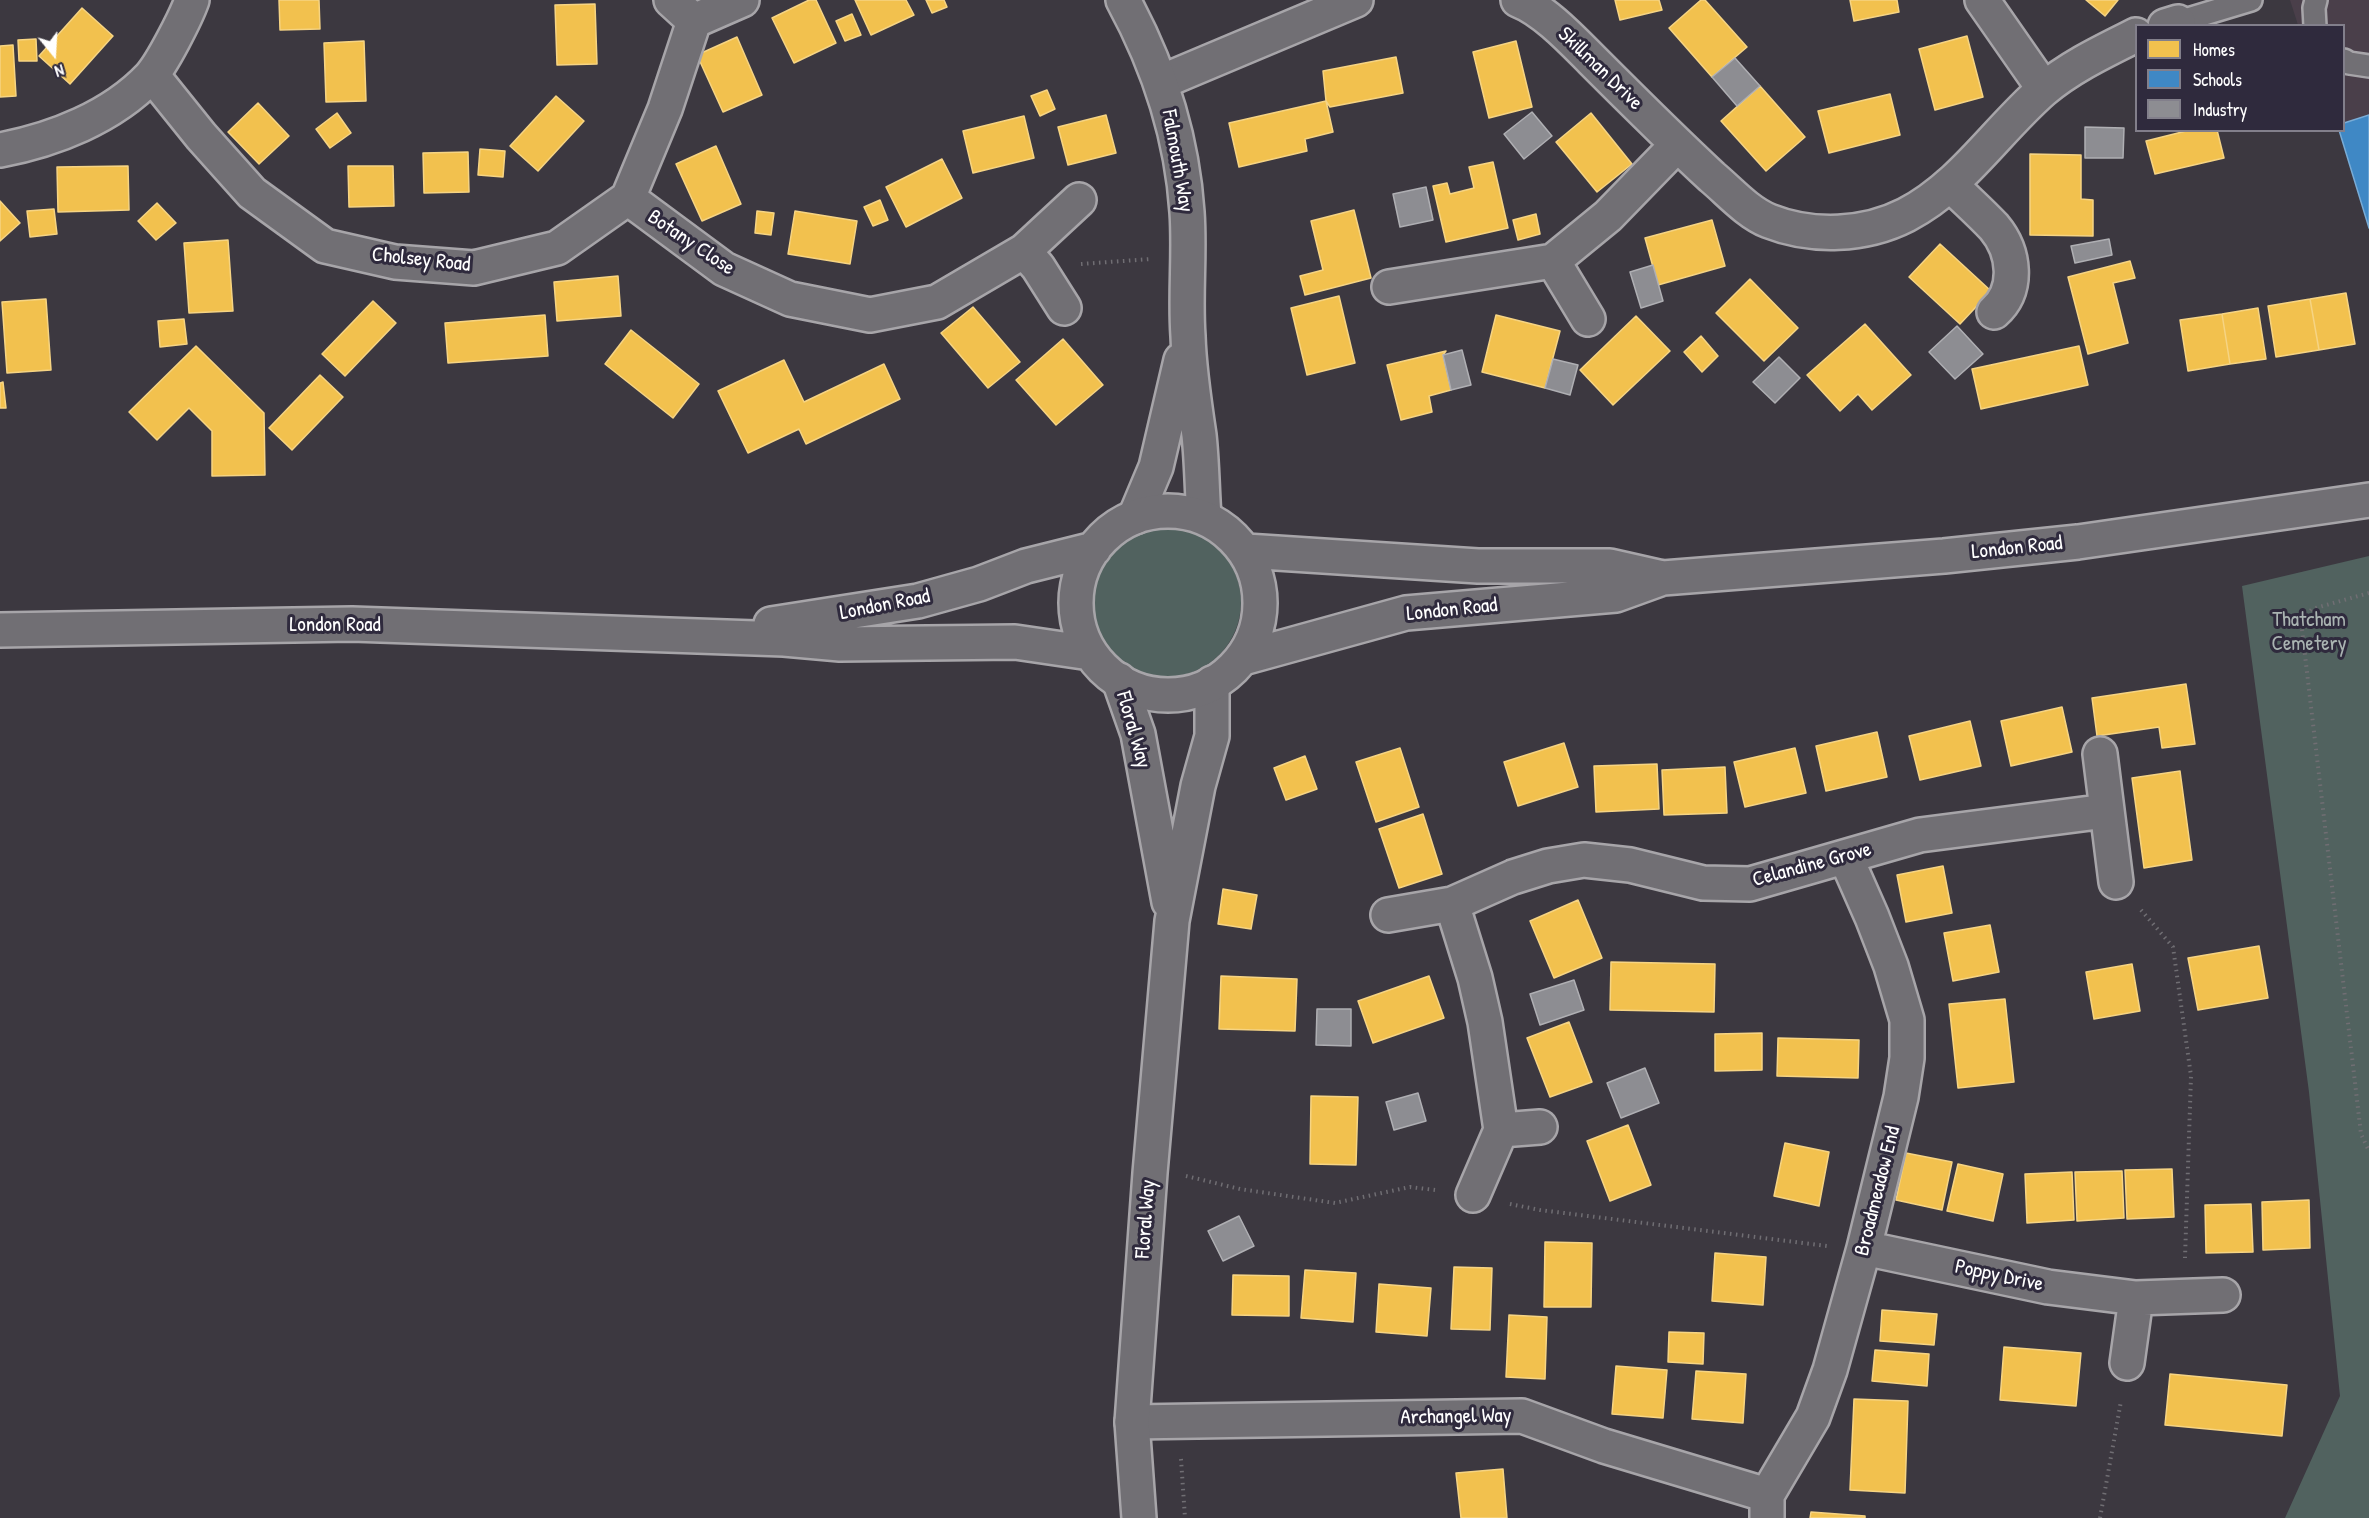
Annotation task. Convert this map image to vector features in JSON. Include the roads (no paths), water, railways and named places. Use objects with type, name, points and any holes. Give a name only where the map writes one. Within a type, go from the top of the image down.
[{"type":"street","points":[[0,150],[30,144],[60,134],[80,125],[130,95],[152,75],[187,14],[192,0]]},
{"type":"street","points":[[628,198],[666,109],[683,10],[742,0]]},
{"type":"street","name":"Falmouth Way","points":[[1123,0],[1161,82],[1183,172],[1188,255],[1187,332],[1199,437],[1204,517]]},
{"type":"street","points":[[1161,82],[1356,0]]},
{"type":"street","points":[[1982,0],[2044,89]]},
{"type":"street","name":"Skillman Drive","points":[[1531,3],[1573,41],[1677,145],[1751,211],[1769,221],[1817,232],[1862,231],[1884,225],[1907,214],[1950,184],[2044,89],[2074,69],[2135,36]]},
{"type":"street","name":"Cholsey Road","points":[[152,75],[201,136],[252,193],[325,246],[395,262],[474,268],[557,248],[628,198]]},
{"type":"street","points":[[1389,287],[1553,261],[1608,216],[1677,145]]},
{"type":"street","points":[[1950,184],[1995,229],[2006,249],[2011,264],[2009,292],[2005,303],[1994,312]]},
{"type":"street","name":"Botany Close","points":[[628,198],[724,269],[790,299],[870,315],[937,302],[1031,259],[1079,200]]},
{"type":"street","points":[[1031,259],[1064,308]]},
{"type":"street","points":[[1553,261],[1588,320]]},
{"type":"street","name":"Falmouth Way","points":[[1135,517],[1156,467],[1187,332]]},
{"type":"street","name":"London Road","points":[[1243,658],[1406,613],[1616,595],[1663,578],[2078,542],[2369,500]]},
{"type":"street","points":[[1178,511],[1204,517],[1227,531],[1246,551],[1257,576],[1261,603],[1256,632],[1243,658],[1222,678],[1195,691],[1166,695],[1136,689],[1110,675],[1090,652],[1078,625],[1076,595],[1083,567],[1099,541],[1121,523],[1135,517],[1148,512],[1178,511]]},
{"type":"street","name":"London Road","points":[[670,636],[797,621],[918,601],[979,584],[1026,566],[1094,549]]},
{"type":"street","name":"London Road","points":[[1246,551],[1342,559],[1467,565],[1610,567],[1663,578]]},
{"type":"street","name":"London Road","points":[[0,630],[352,624],[784,639],[840,644],[1015,642],[1090,652]]},
{"type":"street","name":"Floral Way","points":[[1119,680],[1138,734],[1172,921]]},
{"type":"street","name":"Floral Way","points":[[1139,1518],[1132,1422],[1150,1173],[1172,921],[1198,786],[1212,736],[1212,683]]},
{"type":"street","points":[[2100,754],[2116,882]]},
{"type":"street","name":"Celandine Grove","points":[[1388,915],[1452,904],[1513,877],[1548,866],[1584,860],[1630,866],[1703,883],[1750,884],[1920,836],[2106,810]]},
{"type":"street","name":"Broadmeadow End","points":[[1767,1507],[1813,1417],[1830,1370],[1901,1096],[1907,1058],[1906,1020],[1891,966],[1846,858]]},
{"type":"street","points":[[1452,904],[1475,978],[1485,1022],[1502,1130],[1473,1195]]},
{"type":"street","points":[[1502,1130],[1540,1127]]},
{"type":"street","name":"Poppy Drive","points":[[1863,1248],[2048,1287],[2136,1298],[2223,1295]]},
{"type":"street","points":[[2127,1363],[2136,1298]]},
{"type":"street","name":"Archangel Way","points":[[1132,1422],[1522,1416],[1767,1507]]},
{"type":"lane","points":[[2171,24],[2251,0]]},
{"type":"lane","points":[[2315,24],[2316,0]]},
{"type":"lane","points":[[2345,61],[2369,66]]},
{"type":"park label","name":"Thatcham Cemetery","points":[[2309,632]]}]
